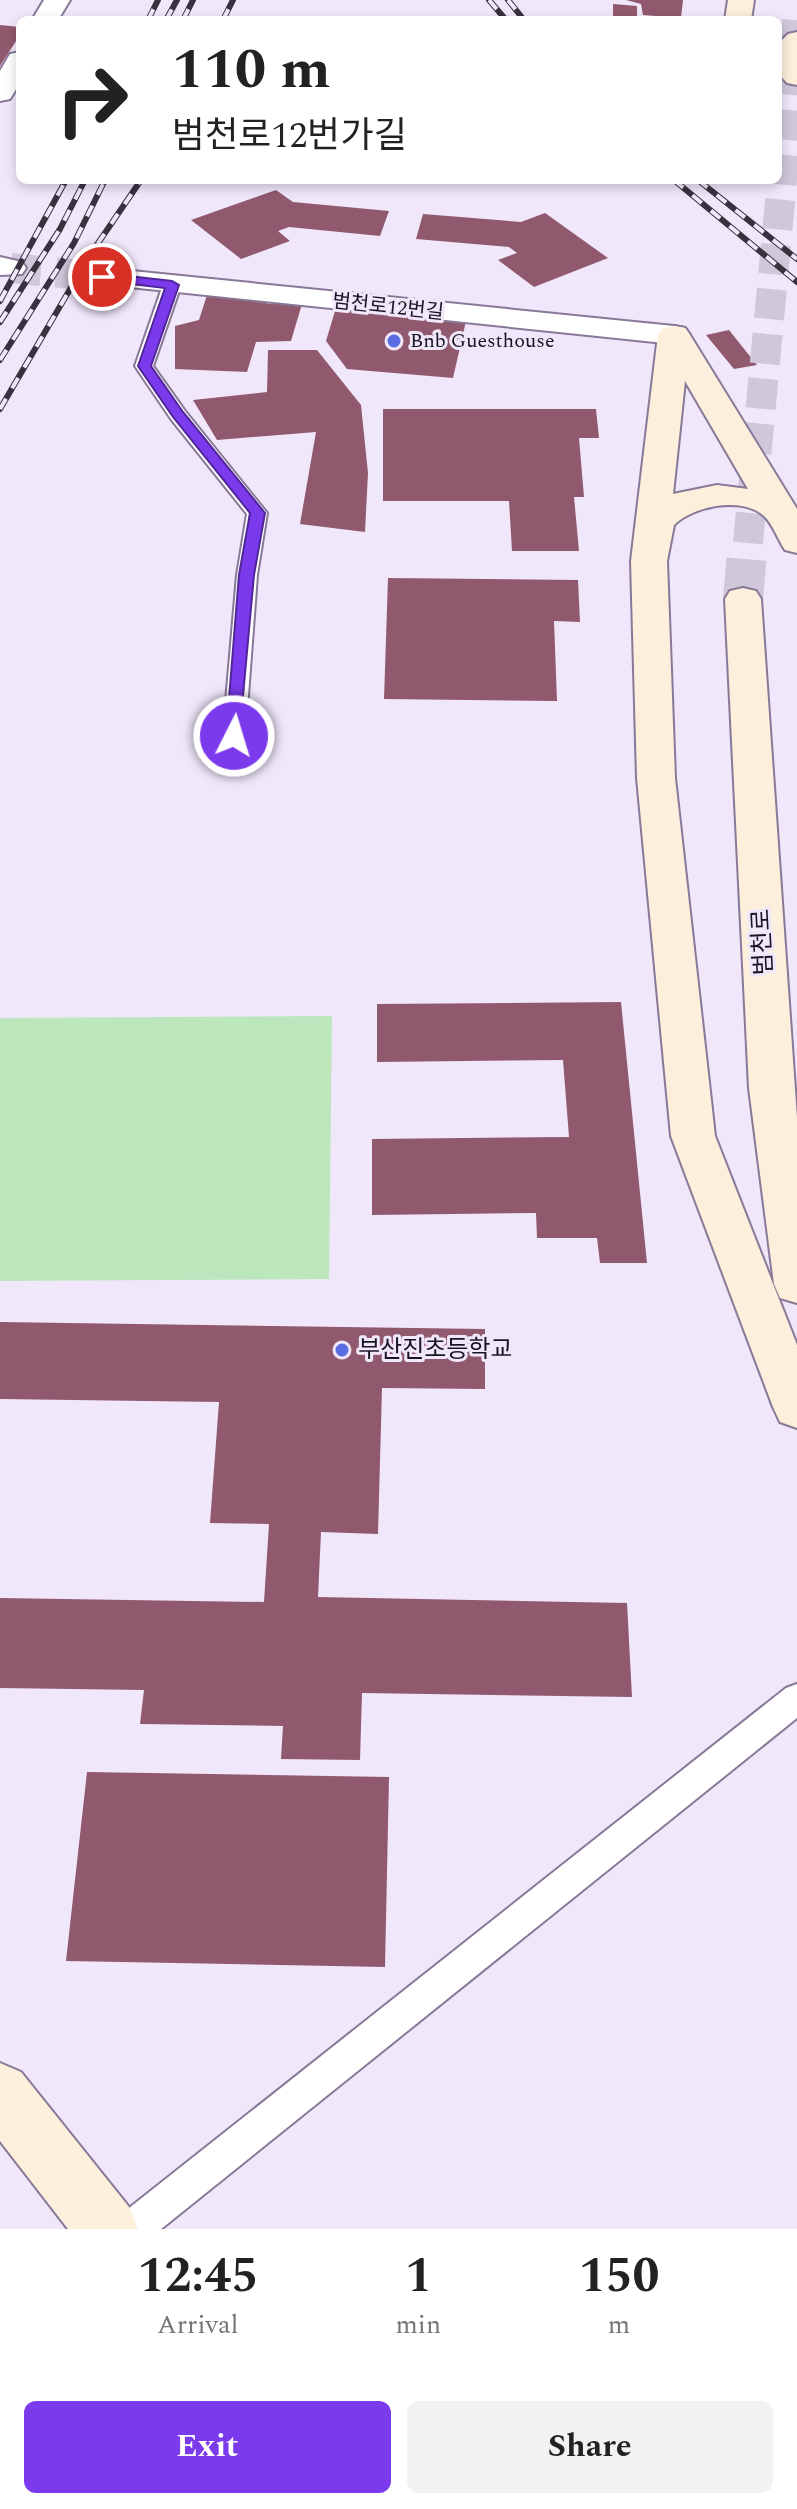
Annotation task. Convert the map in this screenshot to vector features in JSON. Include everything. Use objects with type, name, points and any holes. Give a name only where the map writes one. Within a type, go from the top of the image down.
[{"type":"main road","points":[[797,40],[785,57],[788,68],[797,80]]},
{"type":"main road","points":[[674,335],[789,527]]},
{"type":"main road","points":[[674,335],[649,561],[656,778],[693,1136],[797,1407]]},
{"type":"main road","points":[[649,561],[657,523],[674,506],[698,498],[733,497],[767,503],[789,527]]},
{"type":"main road","name":"범천로","points":[[743,599],[771,1088],[797,1284]]},
{"type":"main road","points":[[0,2093],[107,2229]]},
{"type":"street","points":[[0,93],[16,67]]},
{"type":"street","name":"범천로12번길","points":[[102,277],[674,335]]},
{"type":"lane","points":[[172,285],[144,366],[178,415],[257,513],[247,575],[234,736]]},
{"type":"lane","points":[[132,2229],[797,1699]]},
{"type":"green space","points":[[332,1016],[329,1279],[0,1281],[0,1018]]},
{"type":"building","points":[[626,0],[683,0],[681,16],[643,15],[641,4]]},
{"type":"building","points":[[613,4],[637,6],[637,16],[613,16]]},
{"type":"building","points":[[0,25],[16,27],[16,41],[0,66]]},
{"type":"building","points":[[276,190],[293,202],[389,211],[380,236],[289,227],[278,231],[290,241],[241,259],[191,220]]},
{"type":"building","points":[[545,213],[608,258],[534,287],[498,260],[517,253],[509,247],[416,239],[423,214],[521,222]]},
{"type":"building","points":[[207,295],[272,304],[302,304],[291,341],[256,342],[247,372],[175,369],[175,326],[199,320]]},
{"type":"building","points":[[335,311],[466,321],[453,378],[347,369],[326,341]]},
{"type":"building","points":[[729,330],[757,365],[734,369],[706,335]]},
{"type":"building","points":[[268,350],[317,350],[361,405],[368,473],[365,532],[300,524],[316,432],[217,440],[193,400],[267,392]]},
{"type":"building","points":[[383,409],[596,409],[599,438],[579,438],[584,497],[574,497],[579,551],[512,551],[509,501],[383,501]]},
{"type":"building","points":[[388,578],[578,580],[580,622],[554,621],[557,701],[384,699]]},
{"type":"building","points":[[621,1002],[647,1263],[600,1263],[597,1238],[537,1238],[536,1213],[372,1215],[372,1139],[569,1137],[563,1060],[377,1062],[377,1004]]},
{"type":"building","points":[[0,1322],[485,1329],[485,1389],[382,1388],[378,1534],[321,1532],[318,1597],[627,1603],[632,1697],[362,1693],[360,1760],[281,1759],[283,1726],[140,1724],[144,1690],[0,1688],[0,1598],[264,1602],[269,1524],[210,1523],[219,1402],[0,1399]]},
{"type":"building","points":[[87,1772],[389,1777],[385,1967],[66,1961]]},
{"type":"tunnel","points":[[782,180],[797,20]]},
{"type":"tunnel","points":[[748,543],[782,184]]},
{"type":"tunnel","points":[[11,268],[102,277]]},
{"type":"tunnel","points":[[743,599],[748,541]]},
{"type":"railway","points":[[150,16],[158,0]]},
{"type":"railway","points":[[168,16],[177,0]]},
{"type":"railway","points":[[185,16],[193,0]]},
{"type":"railway","points":[[225,16],[233,0]]},
{"type":"railway","points":[[489,0],[503,16]]},
{"type":"railway","points":[[508,0],[521,16]]},
{"type":"railway","points":[[0,301],[64,184]]},
{"type":"railway","points":[[0,322],[60,229],[83,184]]},
{"type":"railway","points":[[0,360],[74,243],[103,184]]},
{"type":"railway","points":[[0,409],[90,255],[138,184]]},
{"type":"railway","points":[[679,184],[797,282]]},
{"type":"railway","points":[[703,184],[797,259]]},
{"type":"place","name":"Bnb Guesthouse","points":[[394,341]]},
{"type":"place","name":"부산진초등학교","points":[[342,1350]]},
{"type":"route","points":[[102,277],[172,285],[144,366],[178,415],[257,513],[247,575],[234,736]]}]
